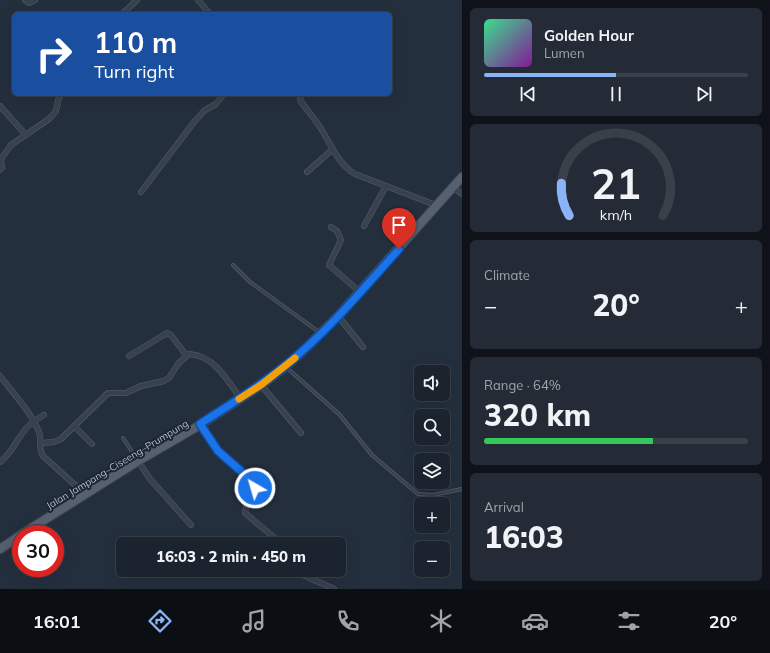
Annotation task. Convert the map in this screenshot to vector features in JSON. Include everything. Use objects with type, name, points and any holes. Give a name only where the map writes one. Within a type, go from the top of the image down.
[{"type":"main road","name":"Jalan Jampang–Ciseeng–Prumpung","points":[[36,525],[200,424],[261,385],[286,366],[338,316],[459,183]]},
{"type":"main road","name":"Jalan Jampang–Ciseeng–Prumpung","points":[[0,549],[12,541]]},
{"type":"street","points":[[25,0],[29,3],[35,0]]},
{"type":"street","points":[[124,12],[135,0]]},
{"type":"street","points":[[198,0],[208,12]]},
{"type":"street","points":[[0,170],[2,168],[1,159],[11,145],[49,119],[56,111],[60,96]]},
{"type":"street","points":[[141,192],[194,122],[205,110],[216,104],[222,96]]},
{"type":"street","points":[[301,96],[300,100],[320,127],[333,149],[352,172],[438,206]]},
{"type":"street","points":[[0,106],[25,134]]},
{"type":"street","points":[[307,172],[333,149]]},
{"type":"street","points":[[459,183],[462,194]]},
{"type":"street","points":[[364,226],[386,186]]},
{"type":"street","points":[[331,227],[337,231],[340,240],[330,265],[360,292]]},
{"type":"street","points":[[338,316],[363,347]]},
{"type":"street","points":[[129,356],[167,333],[186,355]]},
{"type":"street","points":[[41,443],[58,440],[75,427],[108,393],[126,393],[141,386],[164,381],[169,378],[186,355],[200,355],[209,361],[228,380],[240,398]]},
{"type":"street","points":[[0,376],[16,395],[34,422],[39,433],[41,443],[40,451],[43,456],[85,494]]},
{"type":"street","points":[[261,385],[301,433]]},
{"type":"street","points":[[1,460],[24,431],[44,415]]},
{"type":"street","points":[[200,424],[218,451],[250,479],[254,485],[254,492],[246,507],[245,513],[274,537]]},
{"type":"street","points":[[75,427],[92,444]]},
{"type":"street","points":[[138,461],[150,479],[192,525]]},
{"type":"street","points":[[307,577],[330,588]]},
{"type":"lane","points":[[233,265],[250,282],[321,333]]},
{"type":"lane","points":[[286,366],[339,414],[372,455],[418,494],[433,495],[462,489]]},
{"type":"lane","points":[[123,438],[138,461]]},
{"type":"slow traffic","points":[[239,399],[261,385],[295,358]]},
{"type":"route","points":[[255,488],[253,482],[218,451],[200,424],[261,385],[286,366],[338,316],[399,249]]}]
